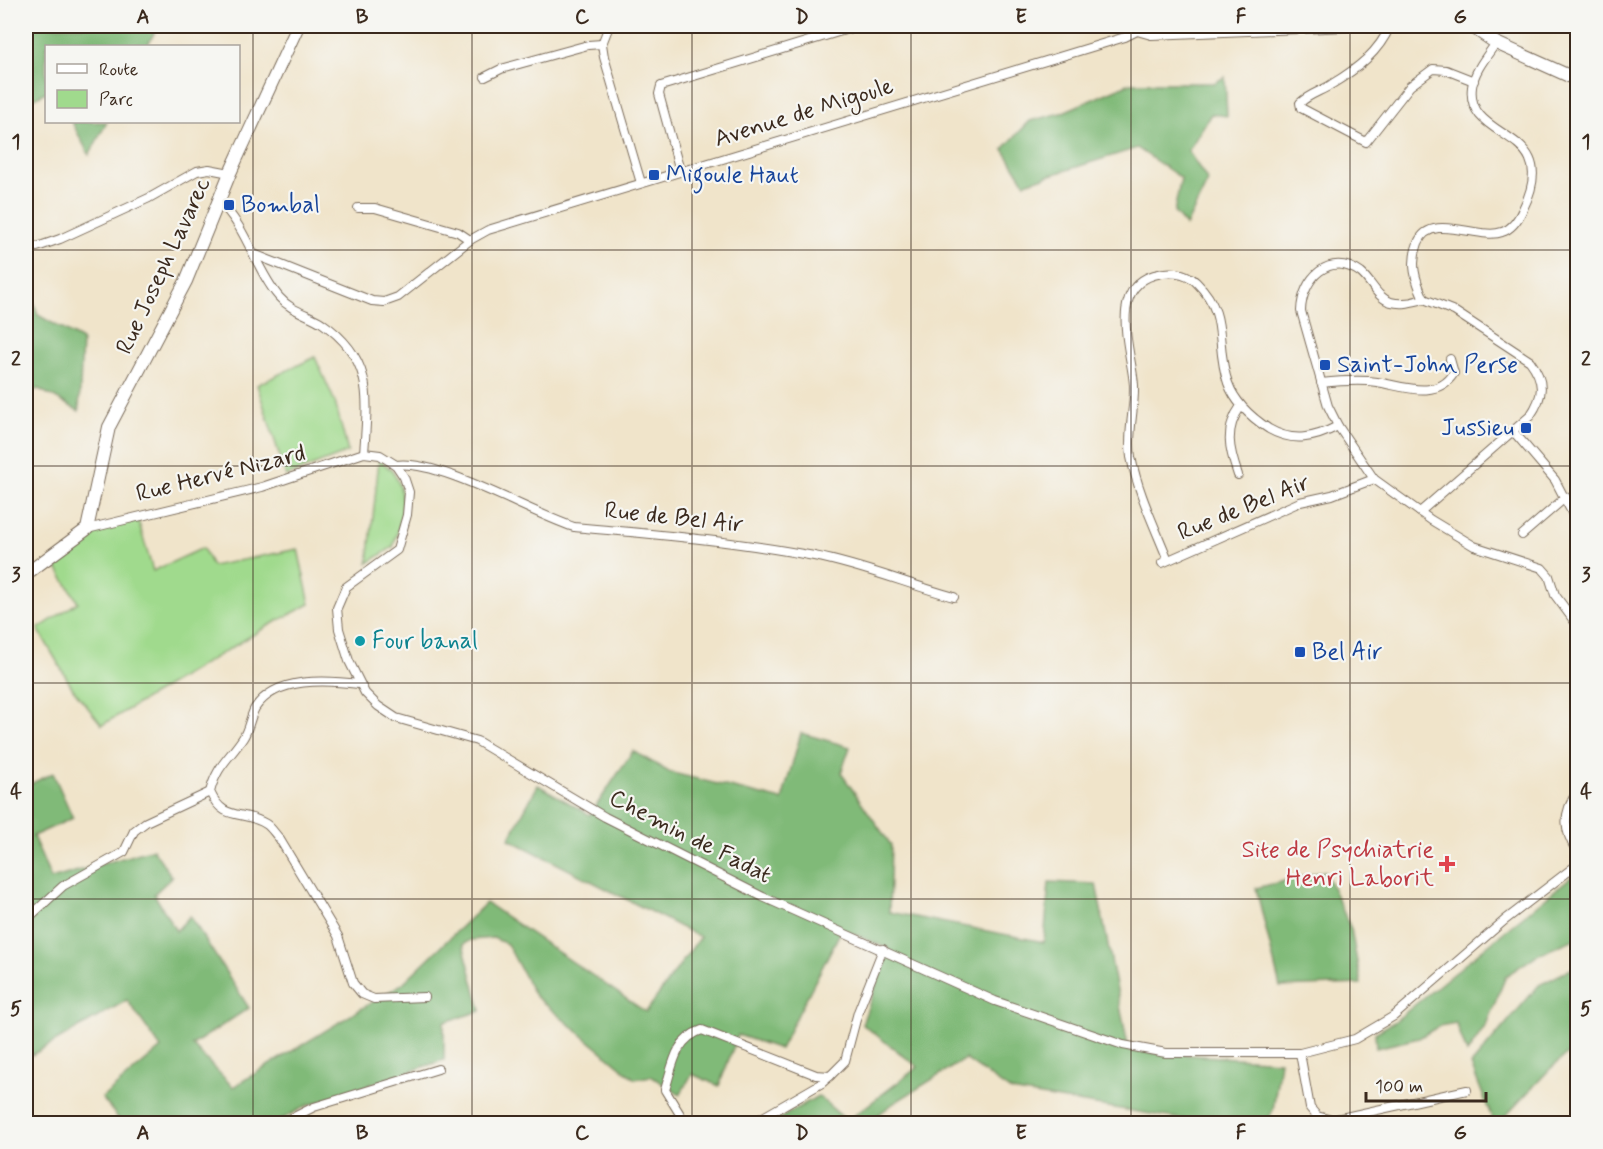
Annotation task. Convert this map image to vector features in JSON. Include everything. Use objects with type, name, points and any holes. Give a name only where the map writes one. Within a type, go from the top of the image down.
[{"type":"street","name":"Rue Joseph Lavarec","points":[[87,529],[110,427],[178,298],[230,173],[298,26]]},
{"type":"street","points":[[609,26],[602,44],[641,183]]},
{"type":"street","points":[[680,171],[659,94],[662,86],[858,26]]},
{"type":"street","points":[[1390,26],[1383,42],[1364,62],[1331,85],[1304,99],[1300,103],[1301,108],[1366,142],[1410,86],[1433,69],[1446,70],[1474,81]]},
{"type":"street","points":[[1471,26],[1496,43],[1578,80]]},
{"type":"street","points":[[1138,28],[1151,35],[1350,27]]},
{"type":"street","name":"Avenue de Migoule","points":[[256,255],[372,302],[384,302],[398,297],[470,240],[488,230],[1138,28]]},
{"type":"street","points":[[1424,299],[1415,278],[1412,258],[1420,237],[1432,230],[1448,227],[1487,235],[1503,232],[1518,220],[1532,192],[1535,177],[1530,156],[1480,116],[1473,103],[1474,81],[1496,43]]},
{"type":"street","points":[[485,77],[501,69],[588,45],[602,44]]},
{"type":"street","points":[[26,243],[37,247],[60,239],[149,198],[197,171],[230,173]]},
{"type":"street","points":[[218,201],[256,255],[273,287],[292,309],[320,322],[346,341],[358,362],[368,407],[364,453],[380,455],[396,465]]},
{"type":"street","points":[[358,208],[375,208],[458,232],[470,240]]},
{"type":"street","points":[[273,287],[279,266]]},
{"type":"street","points":[[1420,512],[1530,416],[1541,401],[1542,387],[1539,373],[1530,361],[1454,311],[1424,299],[1405,304],[1389,302],[1361,274],[1346,267],[1331,266],[1316,272],[1302,294],[1301,310],[1321,383],[1338,426],[1374,479],[1420,512],[1474,546],[1542,568],[1549,576],[1555,595],[1578,626]]},
{"type":"street","name":"Rue de Bel Air","points":[[1241,406],[1228,384],[1222,363],[1218,317],[1208,293],[1192,279],[1176,272],[1147,277],[1134,289],[1128,302],[1124,325],[1134,385],[1130,415],[1131,456],[1165,561],[1300,502],[1332,495],[1374,479]]},
{"type":"street","points":[[1321,383],[1376,382],[1411,390],[1430,389],[1449,381],[1454,373],[1450,358]]},
{"type":"street","points":[[1238,475],[1228,440],[1230,426],[1241,406],[1259,423],[1292,438],[1310,438],[1338,426]]},
{"type":"street","points":[[1513,431],[1555,480],[1566,497],[1578,524]]},
{"type":"street","name":"Rue Hervé Nizard","points":[[87,529],[262,487],[364,453]]},
{"type":"street","name":"Rue de Bel Air","points":[[396,465],[408,463],[434,468],[547,518],[574,527],[754,545],[815,556],[870,569],[954,597]]},
{"type":"street","name":"Chemin de Fadat","points":[[396,465],[404,477],[409,492],[407,515],[397,550],[346,587],[337,608],[341,638],[359,684],[378,706],[396,718],[477,741],[605,817],[763,897],[995,1001],[1123,1045],[1166,1053],[1300,1053],[1355,1039],[1394,1016],[1505,920],[1578,864]]},
{"type":"street","points":[[1522,535],[1566,497]]},
{"type":"street","points":[[26,574],[87,529]]},
{"type":"street","points":[[359,684],[309,682],[268,694],[255,708],[244,736],[215,774],[210,792],[216,804],[226,813],[267,824],[279,838],[338,936],[353,983],[362,994],[374,999],[425,997]]},
{"type":"street","points":[[1578,791],[1569,803],[1565,826],[1578,853]]},
{"type":"street","points":[[26,920],[63,886],[124,852],[134,831],[146,822],[210,792]]},
{"type":"street","points":[[751,1124],[822,1083],[845,1061],[858,1012],[883,950]]},
{"type":"street","points":[[686,1124],[665,1090],[680,1043],[689,1035],[702,1030],[816,1075],[830,1076]]},
{"type":"street","points":[[1300,1053],[1310,1108],[1317,1116],[1332,1120],[1467,1090]]},
{"type":"street","points":[[280,1124],[314,1107],[438,1069]]},
{"type":"green space","points":[[26,26],[158,26],[148,45],[45,45],[45,93],[26,103]]},
{"type":"green space","points":[[1225,77],[1227,116],[1211,114],[1188,151],[1208,181],[1186,226],[1174,212],[1181,178],[1137,148],[1025,183],[1003,149],[1030,121],[1061,113],[1130,83],[1214,83]]},
{"type":"green space","points":[[73,123],[106,123],[89,155]]},
{"type":"green space","points":[[26,280],[38,315],[82,340],[79,411],[39,389],[26,392]]},
{"type":"green space","points":[[315,357],[335,402],[348,452],[286,476],[257,385]]},
{"type":"green space","points":[[379,460],[396,478],[402,499],[402,511],[393,547],[368,563]]},
{"type":"green space","points":[[138,520],[153,571],[203,548],[212,566],[298,549],[310,604],[266,627],[102,725],[73,689],[38,629],[78,602],[52,560],[107,527]]},
{"type":"green space","points":[[801,733],[850,747],[841,773],[891,845],[889,912],[1044,942],[1049,882],[1096,884],[1129,1051],[1280,1061],[1273,1110],[1266,1123],[1205,1123],[1011,1091],[965,1059],[894,1103],[867,1123],[772,1123],[818,1096],[847,1121],[918,1067],[862,1024],[889,949],[842,929],[780,1049],[738,1035],[719,1086],[692,1074],[680,1095],[651,1076],[635,1079],[535,996],[507,944],[493,938],[471,940],[463,944],[481,1011],[444,1022],[444,1060],[306,1106],[275,1123],[122,1123],[102,1098],[161,1048],[127,1000],[32,1055],[26,1046],[26,786],[53,773],[73,818],[33,836],[51,879],[153,849],[172,877],[154,894],[176,931],[190,916],[249,1008],[192,1045],[233,1087],[402,984],[486,903],[646,1012],[700,937],[509,839],[538,785],[590,815],[633,751],[669,772],[782,800]]},
{"type":"green space","points":[[1325,871],[1351,929],[1361,984],[1280,987],[1256,888]]},
{"type":"green space","points":[[1577,872],[1577,938],[1537,955],[1506,976],[1486,1025],[1467,1053],[1456,1023],[1439,1026],[1419,1038],[1376,1048],[1375,1033],[1394,1022]]},
{"type":"green space","points":[[1577,966],[1577,1046],[1550,1069],[1499,1123],[1494,1123],[1471,1065],[1539,985]]},
{"type":"place","name":"Migoule Haut","points":[[654,175]]},
{"type":"place","name":"Bombal","points":[[229,205]]},
{"type":"place","name":"Saint-John Perse","points":[[1325,365]]},
{"type":"place","name":"Jussieu","points":[[1526,428]]},
{"type":"place","name":"Four banal","points":[[360,641]]},
{"type":"place","name":"Bel Air","points":[[1300,652]]},
{"type":"place","name":"Site de Psychiatrie Henri Laborit","points":[[1447,864]]}]
